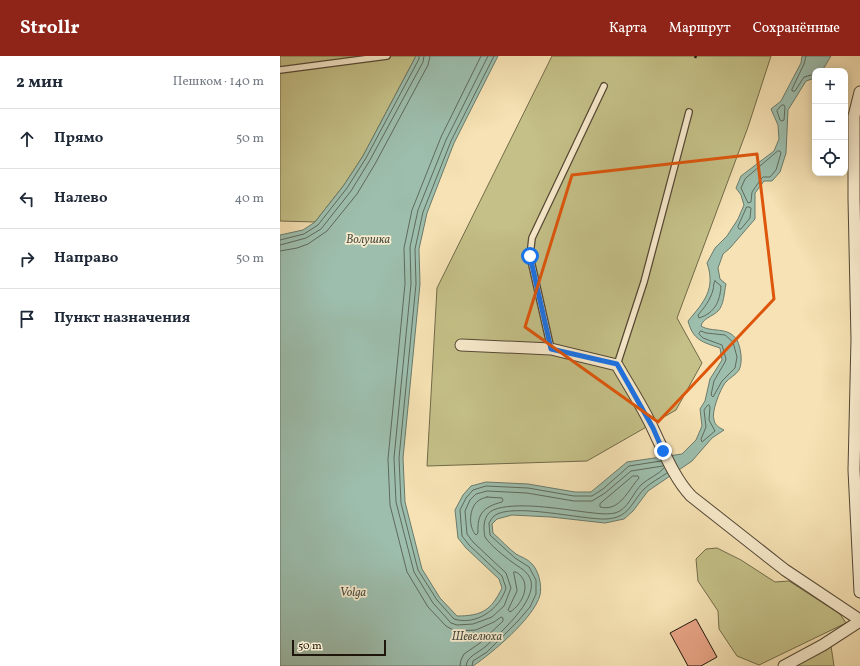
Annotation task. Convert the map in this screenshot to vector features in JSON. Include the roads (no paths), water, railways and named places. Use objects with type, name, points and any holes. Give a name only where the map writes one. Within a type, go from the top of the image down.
[{"type":"street","points":[[860,92],[854,116],[857,339],[854,470],[860,592]]},
{"type":"street","points":[[461,345],[551,349],[617,364],[653,428],[663,451],[685,490],[785,570],[860,620],[823,645],[784,666]]},
{"type":"lane","points":[[280,70],[388,56]]},
{"type":"lane","points":[[551,349],[530,256],[532,238],[604,86]]},
{"type":"lane","points":[[617,364],[644,282],[689,112]]},
{"type":"water","points":[[416,56],[498,56],[454,143],[427,213],[419,249],[420,284],[403,458],[405,502],[422,569],[440,598],[457,616],[473,615],[484,611],[489,607],[494,602],[502,588],[499,579],[466,548],[458,538],[455,510],[463,495],[471,486],[486,482],[528,484],[575,492],[591,492],[627,462],[682,454],[696,440],[702,426],[700,409],[705,401],[710,379],[722,360],[720,348],[699,339],[693,332],[688,321],[699,308],[707,295],[710,280],[707,263],[715,248],[727,236],[738,219],[744,205],[741,195],[736,188],[741,176],[774,151],[779,139],[778,125],[771,109],[781,101],[801,63],[802,56],[831,56],[824,68],[812,68],[812,79],[806,81],[788,110],[786,153],[780,172],[772,181],[764,181],[755,193],[755,219],[723,254],[718,268],[720,279],[726,284],[723,302],[718,311],[706,319],[701,326],[729,333],[737,340],[740,347],[741,363],[739,370],[723,386],[716,401],[713,416],[715,424],[724,430],[712,438],[692,461],[648,491],[633,511],[624,519],[605,523],[551,517],[512,515],[497,519],[492,524],[493,533],[513,552],[529,561],[534,567],[541,587],[540,595],[530,614],[521,624],[491,653],[473,666],[280,666],[280,235],[303,230],[315,222],[344,185],[363,156]]},
{"type":"water label","name":"Волушка","points":[[368,239]]},
{"type":"water label","name":"Volga","points":[[353,592]]},
{"type":"water label","name":"Шевелюха","points":[[477,636]]}]
